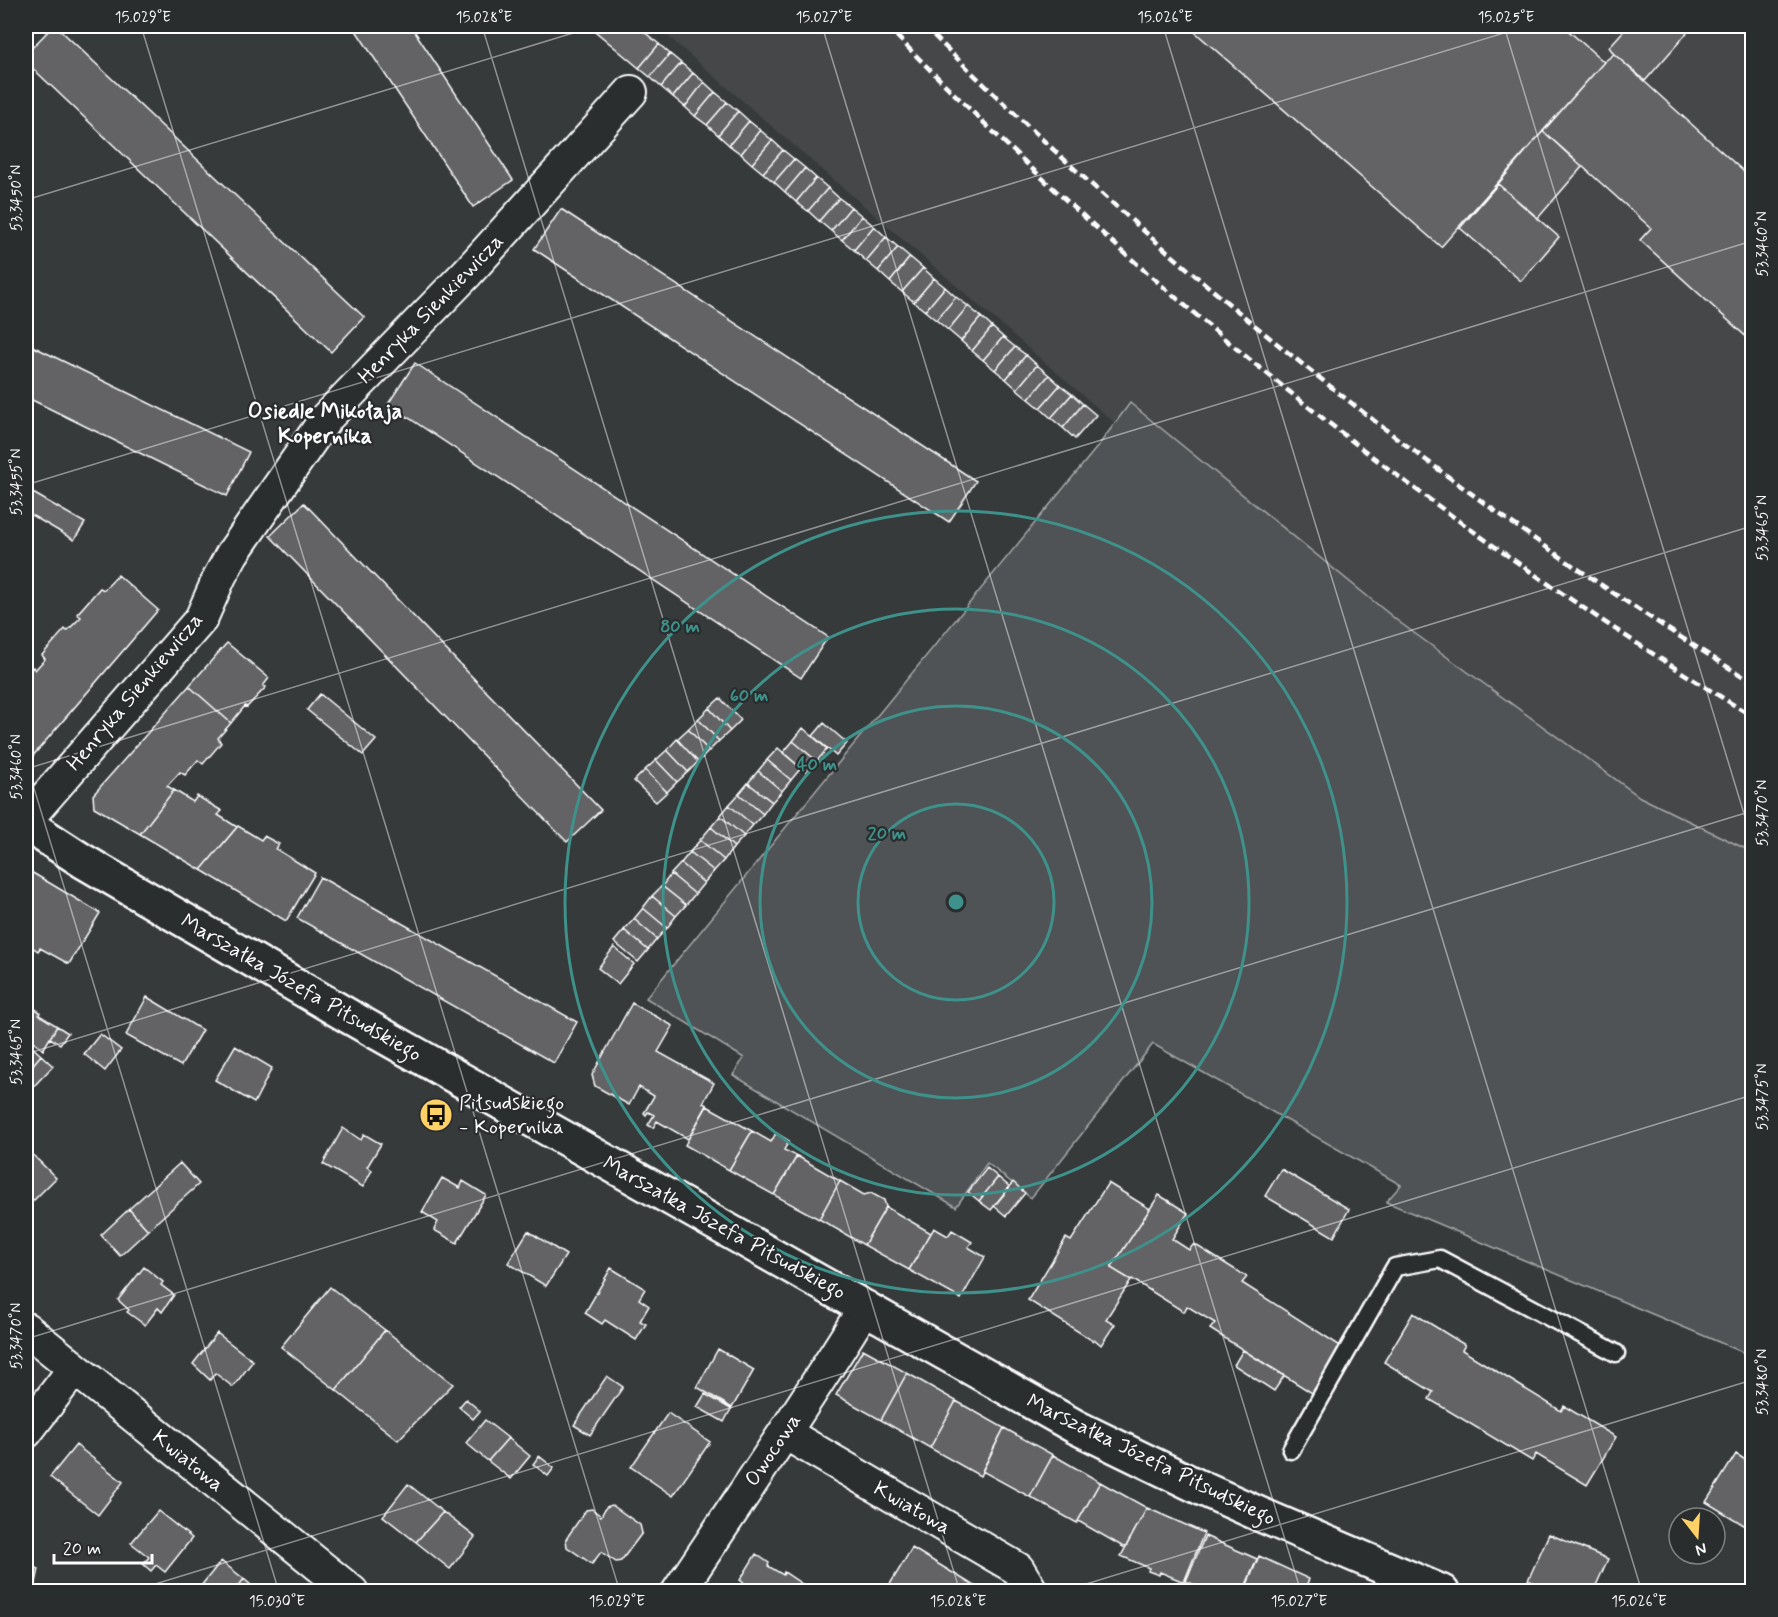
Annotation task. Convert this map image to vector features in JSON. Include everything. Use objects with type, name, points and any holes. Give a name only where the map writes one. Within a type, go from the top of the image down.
[{"type":"street","name":"Henryka Sienkiewicza","points":[[26,822],[201,619],[232,554],[327,417],[472,268],[631,92]]},
{"type":"street","name":"Marszałka Józefa Piłsudskiego","points":[[26,822],[93,867],[341,1012],[1076,1427],[1210,1493],[1426,1588]]},
{"type":"street","name":"Owocowa","points":[[678,1592],[850,1334],[865,1307]]},
{"type":"street","name":"Kwiatowa","points":[[26,1329],[352,1592]]},
{"type":"street","points":[[26,1432],[74,1369]]},
{"type":"street","name":"Kwiatowa","points":[[785,1433],[1018,1569],[1032,1592]]},
{"type":"lane","points":[[1291,1450],[1395,1267],[1440,1259],[1616,1353]]},
{"type":"shaded area","points":[[656,26],[1752,26],[1752,852],[1640,797],[1399,622],[1130,403],[1116,424]]},
{"type":"shaded area","points":[[1130,403],[1399,622],[1640,797],[1752,852],[1752,1356],[1386,1202],[1401,1185],[1153,1044],[1031,1198],[987,1163],[956,1207],[733,1075],[744,1058],[646,998],[1098,446]]},
{"type":"building","points":[[53,26],[56,26],[364,317],[331,352],[26,62],[26,54]]},
{"type":"building","points":[[353,26],[411,26],[513,180],[473,207]]},
{"type":"building","points":[[589,26],[637,26],[659,44],[639,68]]},
{"type":"building","points":[[1188,26],[1563,26],[1604,62],[1441,247]]},
{"type":"building","points":[[1628,26],[1693,26],[1645,81],[1609,47]]},
{"type":"building","points":[[659,44],[670,54],[650,77],[639,68]]},
{"type":"building","points":[[670,54],[681,63],[661,87],[650,77]]},
{"type":"building","points":[[1614,54],[1752,179],[1752,342],[1640,240],[1651,228],[1543,131],[1604,62]]},
{"type":"building","points":[[681,63],[693,73],[673,97],[661,87]]},
{"type":"building","points":[[693,73],[704,82],[685,107],[673,97]]},
{"type":"building","points":[[704,82],[715,92],[695,116],[685,107]]},
{"type":"building","points":[[715,92],[727,102],[707,125],[695,116]]},
{"type":"building","points":[[727,102],[738,111],[718,135],[707,125]]},
{"type":"building","points":[[738,111],[749,121],[729,145],[718,135]]},
{"type":"building","points":[[749,121],[760,130],[741,154],[729,145]]},
{"type":"building","points":[[760,130],[772,140],[752,164],[741,154]]},
{"type":"building","points":[[1543,131],[1582,167],[1538,218],[1498,184]]},
{"type":"building","points":[[772,140],[783,150],[763,173],[752,164]]},
{"type":"building","points":[[783,150],[794,159],[774,182],[763,173]]},
{"type":"building","points":[[794,159],[805,168],[785,192],[774,182]]},
{"type":"building","points":[[805,168],[816,178],[796,202],[785,192]]},
{"type":"building","points":[[816,178],[828,188],[808,211],[796,202]]},
{"type":"building","points":[[1498,184],[1559,237],[1521,281],[1460,228]]},
{"type":"building","points":[[828,188],[839,198],[819,221],[808,211]]},
{"type":"building","points":[[839,198],[851,207],[831,231],[819,221]]},
{"type":"building","points":[[851,207],[862,216],[842,240],[831,231]]},
{"type":"building","points":[[561,209],[976,481],[949,522],[534,249]]},
{"type":"building","points":[[862,216],[874,226],[854,250],[842,240]]},
{"type":"building","points":[[874,226],[886,237],[866,261],[854,250]]},
{"type":"building","points":[[886,237],[898,247],[878,271],[866,261]]},
{"type":"building","points":[[898,247],[910,257],[890,282],[878,271]]},
{"type":"building","points":[[910,257],[923,268],[902,292],[890,282]]},
{"type":"building","points":[[923,268],[934,278],[914,302],[902,292]]},
{"type":"building","points":[[934,278],[945,287],[925,311],[914,302]]},
{"type":"building","points":[[945,287],[956,297],[936,320],[925,311]]},
{"type":"building","points":[[956,297],[968,306],[948,330],[936,320]]},
{"type":"building","points":[[968,306],[981,317],[961,341],[948,330]]},
{"type":"building","points":[[981,317],[992,327],[972,351],[961,341]]},
{"type":"building","points":[[992,327],[1003,337],[983,360],[972,351]]},
{"type":"building","points":[[1003,337],[1015,347],[995,370],[983,360]]},
{"type":"building","points":[[26,343],[249,452],[227,496],[26,397]]},
{"type":"building","points":[[1015,347],[1026,355],[1006,379],[995,370]]},
{"type":"building","points":[[1026,355],[1037,365],[1017,389],[1006,379]]},
{"type":"building","points":[[415,363],[828,637],[801,678],[388,404]]},
{"type":"building","points":[[1037,365],[1049,375],[1029,399],[1017,389]]},
{"type":"building","points":[[1049,375],[1060,385],[1040,408],[1029,399]]},
{"type":"building","points":[[1060,385],[1072,394],[1051,418],[1040,408]]},
{"type":"building","points":[[1072,394],[1083,404],[1063,428],[1051,418]]},
{"type":"building","points":[[1083,404],[1096,415],[1075,439],[1063,428]]},
{"type":"building","points":[[26,489],[85,523],[74,540],[26,512]]},
{"type":"building","points":[[304,503],[601,810],[567,842],[270,536]]},
{"type":"building","points":[[118,575],[158,610],[31,758],[26,760],[26,681],[30,676],[27,673],[33,667],[35,670],[45,659],[42,655],[65,629],[67,631],[81,617],[77,614],[100,588],[104,590]]},
{"type":"building","points":[[227,643],[269,678],[263,686],[266,687],[247,707],[245,706],[231,723],[189,686]]},
{"type":"building","points":[[189,686],[231,723],[218,738],[221,743],[203,764],[198,760],[185,775],[180,772],[167,786],[174,790],[140,834],[94,807],[93,795]]},
{"type":"building","points":[[320,694],[376,740],[363,755],[307,710]]},
{"type":"building","points":[[720,698],[741,720],[730,731],[709,708]]},
{"type":"building","points":[[709,708],[730,731],[719,741],[698,719]]},
{"type":"building","points":[[698,719],[719,741],[709,751],[688,729]]},
{"type":"building","points":[[824,723],[847,743],[836,756],[813,736]]},
{"type":"building","points":[[803,728],[827,749],[817,761],[793,741]]},
{"type":"building","points":[[688,729],[709,751],[698,762],[677,739]]},
{"type":"building","points":[[677,739],[698,762],[688,772],[667,750]]},
{"type":"building","points":[[793,741],[817,761],[807,773],[783,753]]},
{"type":"building","points":[[778,748],[801,768],[791,780],[767,760]]},
{"type":"building","points":[[667,750],[688,772],[677,782],[656,760]]},
{"type":"building","points":[[656,760],[677,782],[667,792],[645,770]]},
{"type":"building","points":[[767,760],[791,780],[782,791],[758,771]]},
{"type":"building","points":[[645,770],[667,792],[656,802],[634,781]]},
{"type":"building","points":[[758,771],[782,791],[772,802],[748,783]]},
{"type":"building","points":[[748,783],[772,802],[763,814],[739,794]]},
{"type":"building","points":[[174,790],[193,802],[197,796],[222,811],[218,815],[237,827],[201,870],[140,834]]},
{"type":"building","points":[[739,794],[763,814],[753,825],[729,805]]},
{"type":"building","points":[[729,805],[753,825],[744,836],[720,816]]},
{"type":"building","points":[[720,816],[744,836],[734,847],[711,827]]},
{"type":"building","points":[[238,826],[261,840],[264,836],[279,844],[276,849],[315,873],[286,921],[201,870]]},
{"type":"building","points":[[711,827],[734,847],[724,860],[700,840]]},
{"type":"building","points":[[700,840],[724,860],[714,871],[690,852]]},
{"type":"building","points":[[690,852],[714,871],[704,883],[681,863]]},
{"type":"building","points":[[681,863],[704,883],[695,894],[671,874]]},
{"type":"building","points":[[31,872],[100,913],[69,964],[40,948],[38,951],[26,943],[26,875]]},
{"type":"building","points":[[671,874],[695,894],[686,905],[662,886]]},
{"type":"building","points":[[320,877],[577,1022],[554,1063],[297,918]]},
{"type":"building","points":[[662,886],[686,905],[676,916],[652,896]]},
{"type":"building","points":[[652,896],[676,916],[667,928],[643,908]]},
{"type":"building","points":[[643,908],[667,928],[657,939],[634,919]]},
{"type":"building","points":[[634,919],[657,939],[648,950],[624,930]]},
{"type":"building","points":[[624,930],[648,950],[638,962],[614,942]]},
{"type":"building","points":[[614,947],[634,964],[618,984],[598,968]]},
{"type":"building","points":[[147,997],[202,1030],[181,1066],[126,1035]]},
{"type":"building","points":[[26,1003],[40,1012],[39,1015],[57,1026],[43,1050],[26,1034]]},
{"type":"building","points":[[632,1003],[673,1026],[658,1052],[714,1083],[703,1103],[707,1105],[688,1139],[657,1121],[653,1128],[648,1125],[654,1115],[644,1113],[654,1096],[639,1087],[629,1105],[595,1086],[592,1075]]},
{"type":"building","points":[[57,1026],[68,1033],[60,1044],[50,1038]]},
{"type":"building","points":[[100,1034],[121,1050],[105,1071],[84,1054]]},
{"type":"building","points":[[30,1045],[41,1055],[26,1073],[26,1050]]},
{"type":"building","points":[[235,1046],[272,1068],[254,1103],[215,1080]]},
{"type":"building","points":[[41,1055],[53,1066],[32,1088],[26,1083],[26,1073]]},
{"type":"building","points":[[707,1106],[752,1131],[729,1170],[685,1145]]},
{"type":"building","points":[[343,1128],[361,1140],[364,1134],[381,1144],[367,1167],[372,1170],[363,1187],[323,1164]]},
{"type":"building","points":[[752,1131],[771,1142],[776,1133],[789,1141],[784,1150],[797,1156],[774,1195],[729,1170]]},
{"type":"building","points":[[26,1148],[56,1178],[26,1208]]},
{"type":"building","points":[[797,1156],[840,1181],[819,1219],[774,1195]]},
{"type":"building","points":[[180,1163],[199,1184],[148,1230],[129,1209]]},
{"type":"building","points":[[987,1168],[998,1177],[979,1201],[968,1192]]},
{"type":"building","points":[[1281,1169],[1349,1209],[1334,1237],[1265,1196]]},
{"type":"building","points":[[998,1177],[1010,1187],[991,1210],[979,1201]]},
{"type":"building","points":[[442,1178],[460,1188],[463,1181],[486,1195],[457,1243],[434,1230],[438,1222],[422,1212]]},
{"type":"building","points":[[840,1181],[864,1195],[871,1193],[884,1200],[886,1207],[864,1245],[819,1219]]},
{"type":"building","points":[[1013,1182],[1025,1193],[1006,1216],[994,1206]]},
{"type":"building","points":[[1108,1183],[1150,1209],[1111,1268],[1131,1280],[1106,1319],[1115,1324],[1101,1345],[1028,1300],[1066,1238],[1071,1241]]},
{"type":"building","points":[[1159,1195],[1188,1213],[1172,1239],[1189,1250],[1194,1244],[1247,1277],[1242,1283],[1342,1347],[1312,1393],[1210,1329],[1215,1323],[1187,1306],[1184,1312],[1111,1268]]},
{"type":"building","points":[[886,1207],[931,1233],[909,1270],[864,1245]]},
{"type":"building","points":[[129,1209],[148,1230],[120,1256],[101,1235]]},
{"type":"building","points":[[934,1228],[948,1236],[952,1230],[972,1242],[968,1247],[985,1257],[961,1299],[909,1270]]},
{"type":"building","points":[[528,1231],[566,1255],[546,1286],[508,1263]]},
{"type":"building","points":[[144,1267],[163,1282],[161,1285],[174,1295],[162,1312],[158,1308],[145,1325],[127,1312],[129,1310],[118,1300]]},
{"type":"building","points":[[611,1268],[645,1289],[639,1299],[649,1306],[640,1321],[646,1324],[636,1340],[605,1320],[602,1324],[585,1313]]},
{"type":"building","points":[[330,1287],[385,1330],[336,1390],[281,1347]]},
{"type":"building","points":[[1413,1313],[1465,1345],[1462,1350],[1561,1411],[1564,1406],[1616,1437],[1587,1485],[1536,1454],[1532,1461],[1429,1399],[1433,1392],[1384,1362]]},
{"type":"building","points":[[385,1330],[453,1384],[398,1440],[336,1390]]},
{"type":"building","points":[[217,1333],[253,1361],[233,1387],[215,1373],[210,1380],[193,1364]]},
{"type":"building","points":[[718,1349],[754,1370],[732,1408],[697,1387]]},
{"type":"building","points":[[863,1349],[907,1373],[881,1420],[836,1395]]},
{"type":"building","points":[[1243,1350],[1284,1376],[1274,1391],[1234,1365]]},
{"type":"building","points":[[907,1373],[956,1401],[930,1448],[881,1420]]},
{"type":"building","points":[[607,1376],[623,1387],[590,1435],[574,1425]]},
{"type":"building","points":[[705,1394],[731,1409],[724,1422],[697,1407]]},
{"type":"building","points":[[466,1399],[480,1411],[473,1419],[459,1407]]},
{"type":"building","points":[[956,1401],[1004,1428],[980,1476],[930,1448]]},
{"type":"building","points":[[668,1413],[710,1442],[673,1496],[631,1467]]},
{"type":"building","points":[[485,1420],[508,1438],[488,1461],[466,1443]]},
{"type":"building","points":[[1004,1428],[1053,1455],[1030,1497],[982,1471]]},
{"type":"building","points":[[508,1438],[530,1456],[511,1479],[488,1461]]},
{"type":"building","points":[[76,1445],[123,1482],[98,1515],[50,1477]]},
{"type":"building","points":[[1736,1454],[1752,1464],[1752,1530],[1727,1515],[1727,1506],[1713,1506],[1706,1502]]},
{"type":"building","points":[[1053,1455],[1100,1482],[1077,1523],[1030,1497]]},
{"type":"building","points":[[539,1456],[554,1468],[548,1476],[533,1464]]},
{"type":"building","points":[[1100,1482],[1147,1508],[1125,1548],[1078,1521]]},
{"type":"building","points":[[408,1484],[443,1512],[416,1542],[383,1516]]},
{"type":"building","points":[[612,1505],[640,1525],[642,1533],[621,1561],[616,1562],[601,1552],[592,1564],[567,1547],[566,1539],[586,1510],[592,1509],[601,1516],[606,1507]]},
{"type":"building","points":[[1147,1508],[1204,1533],[1184,1582],[1160,1572],[1159,1575],[1148,1571],[1149,1568],[1121,1556]]},
{"type":"building","points":[[158,1511],[192,1538],[165,1572],[156,1565],[151,1571],[143,1564],[149,1557],[131,1543]]},
{"type":"building","points":[[443,1512],[475,1537],[450,1569],[416,1542]]},
{"type":"building","points":[[1549,1534],[1608,1559],[1593,1592],[1556,1592],[1528,1580]]},
{"type":"building","points":[[1205,1536],[1257,1559],[1243,1592],[1210,1592],[1186,1581]]},
{"type":"building","points":[[912,1548],[976,1587],[972,1592],[891,1592],[887,1589]]},
{"type":"building","points":[[756,1554],[769,1563],[768,1566],[783,1575],[784,1572],[805,1586],[802,1592],[756,1592],[740,1580]]},
{"type":"building","points":[[1259,1556],[1309,1579],[1303,1592],[1244,1592]]},
{"type":"building","points":[[221,1561],[244,1579],[234,1592],[196,1592]]},
{"type":"building","points":[[26,1565],[39,1569],[34,1592],[26,1592]]},
{"type":"building","points":[[244,1579],[259,1592],[234,1592]]},
{"type":"railway","points":[[887,26],[985,124],[1087,219],[1191,310],[1298,398],[1407,483],[1520,564],[1635,642],[1752,716]]},
{"type":"railway","points":[[924,26],[1019,118],[1117,207],[1319,378],[1424,459],[1531,536],[1640,611],[1752,682]]},
{"type":"place","name":"Piłsudskiego - Kopernika","points":[[436,1115]]},
{"type":"district","name":"Osiedle Mikołaja Kopernika","points":[[325,425]]}]
